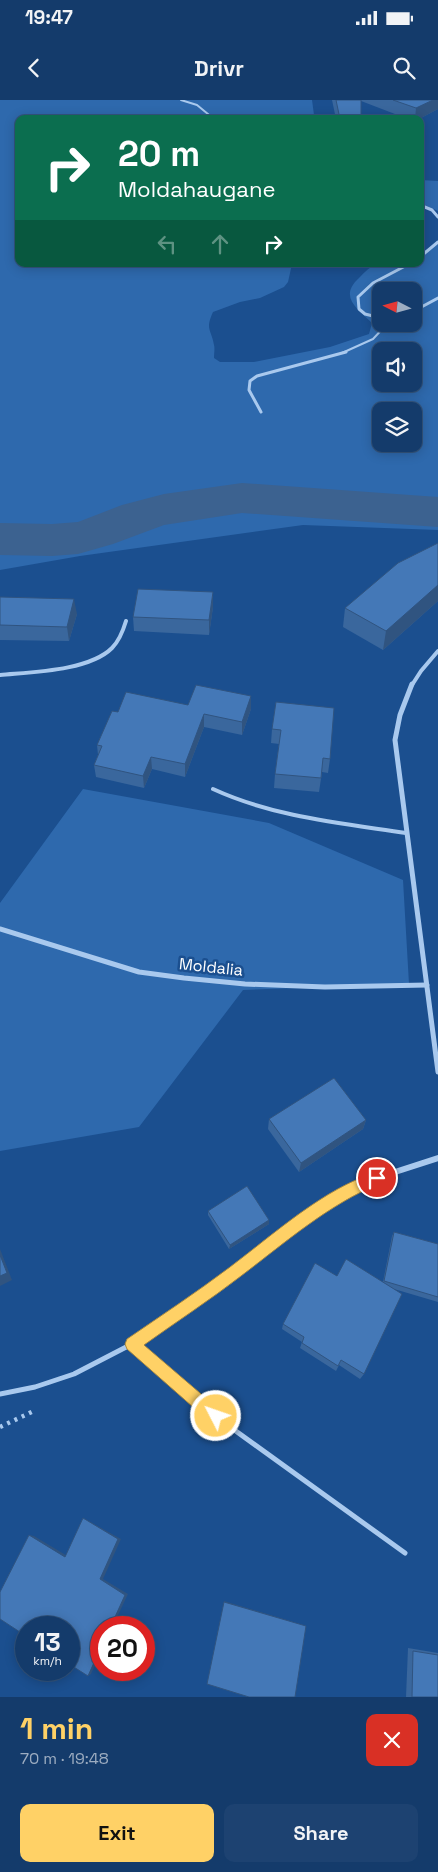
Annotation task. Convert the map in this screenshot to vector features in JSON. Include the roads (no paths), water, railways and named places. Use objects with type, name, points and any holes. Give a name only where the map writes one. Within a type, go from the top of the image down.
[{"type":"street","points":[[424,207],[432,210],[438,216]]},
{"type":"street","points":[[424,254],[438,242]]},
{"type":"street","points":[[375,282],[403,267]]},
{"type":"street","points":[[372,283],[361,290],[357,298],[359,309],[365,314],[372,316]]},
{"type":"street","points":[[422,307],[438,298]]},
{"type":"street","points":[[0,675],[72,665],[93,660],[110,650],[121,636],[126,621]]},
{"type":"street","points":[[438,651],[427,661],[412,683],[399,713],[394,740],[438,1072]]},
{"type":"street","name":"Moldalia","points":[[0,929],[139,972],[244,984],[324,987],[427,984]]},
{"type":"street","points":[[132,1344],[218,1285],[310,1215],[362,1183],[438,1158]]},
{"type":"lane","points":[[181,100],[197,105],[209,115]]},
{"type":"lane","points":[[260,412],[249,390],[250,381],[257,376],[346,352],[373,338],[379,332]]},
{"type":"lane","points":[[213,789],[236,800],[264,808],[406,833]]},
{"type":"lane","points":[[0,1394],[35,1387],[74,1374],[132,1344],[216,1416],[405,1553]]},
{"type":"waterway","points":[[0,539],[69,539],[96,533],[139,516],[164,509],[242,498],[438,512]]}]
